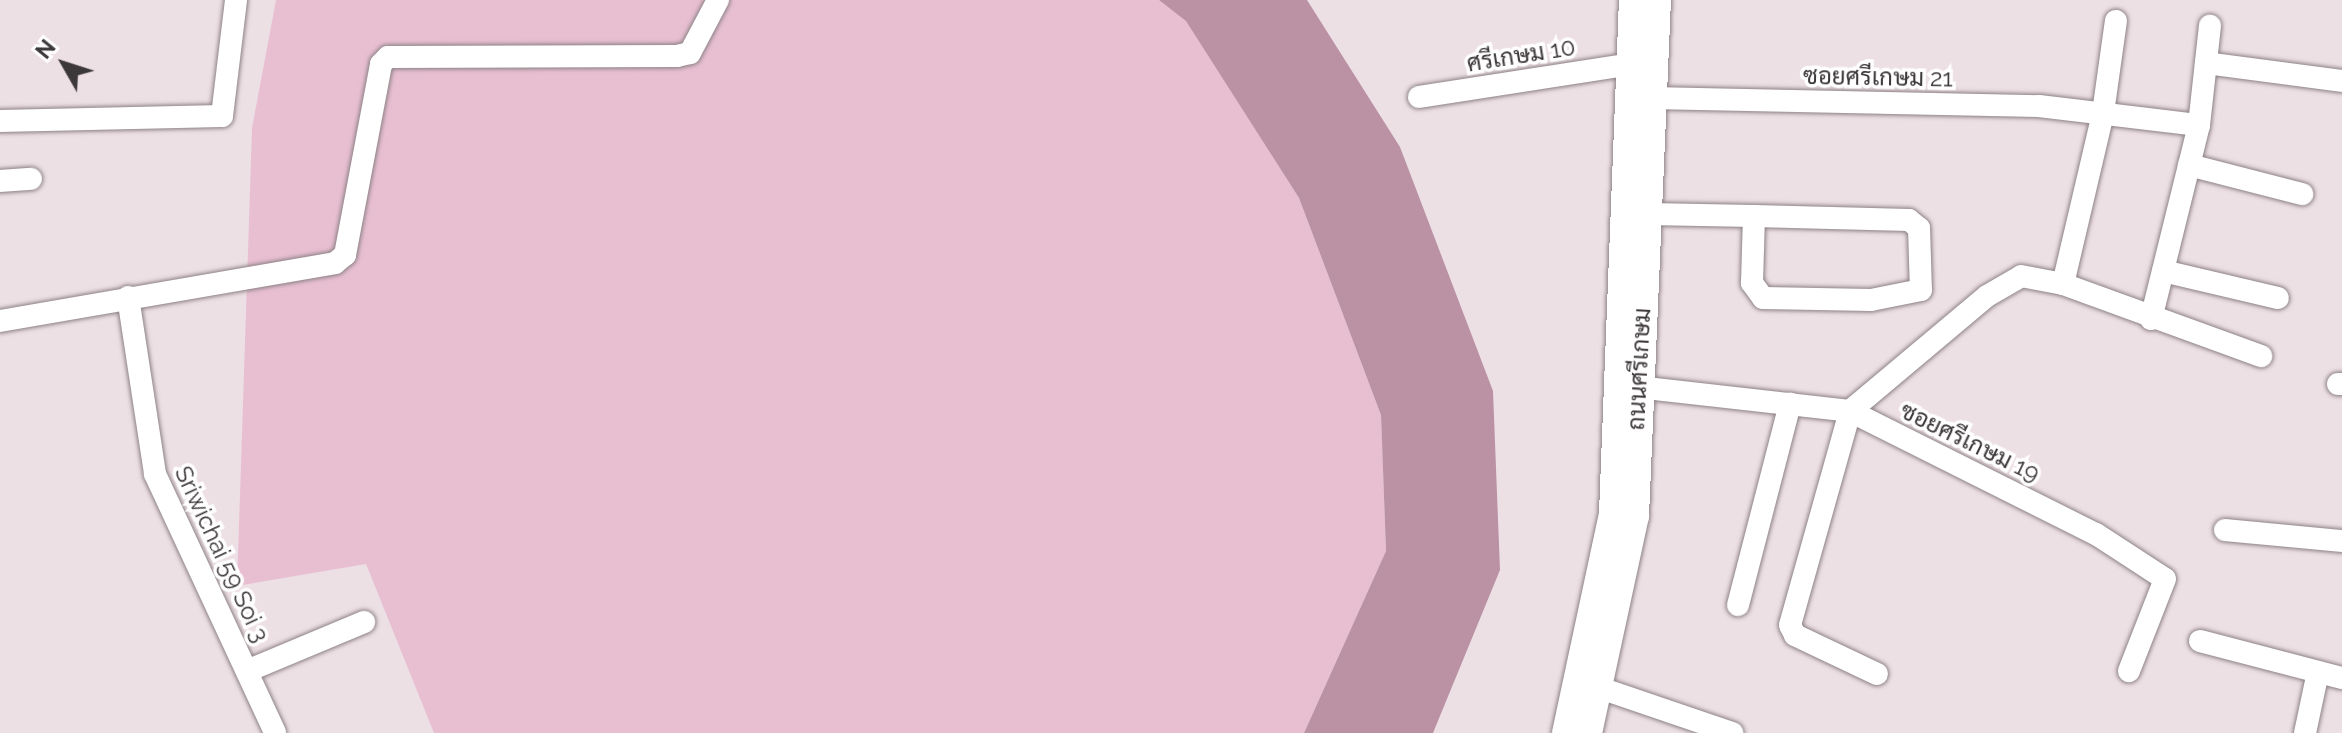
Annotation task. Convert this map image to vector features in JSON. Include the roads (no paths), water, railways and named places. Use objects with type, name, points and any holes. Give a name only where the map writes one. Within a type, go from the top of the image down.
[{"type":"main road","name":"ถนนศรีเกษม","points":[[1566,733],[1624,481],[1633,0]]},
{"type":"main road","name":"ถนนศรีเกษม","points":[[1588,733],[1597,687],[1637,387],[1657,0]]},
{"type":"street","points":[[0,121],[222,116],[236,0]]},
{"type":"street","points":[[0,321],[335,263],[345,255],[381,64],[388,57],[677,56],[690,53],[718,0]]},
{"type":"street","points":[[2063,284],[2103,113],[2116,21]]},
{"type":"street","points":[[2151,319],[2199,125],[2210,26]]},
{"type":"street","points":[[2206,63],[2342,81]]},
{"type":"street","name":"ศรีเกษม 10","points":[[1419,97],[1631,64]]},
{"type":"street","name":"ซอยศรีเกษม 21","points":[[1651,98],[2103,113],[2199,125]]},
{"type":"street","points":[[2189,165],[2302,194]]},
{"type":"street","points":[[0,181],[31,179]]},
{"type":"street","points":[[1648,214],[1754,216],[1909,220],[1919,228],[1921,290],[1871,300],[1763,298],[1752,283],[1754,216]]},
{"type":"street","points":[[2163,271],[2278,298]]},
{"type":"street","points":[[1877,674],[1795,635],[1790,625],[1850,411],[1987,296],[2021,276],[2063,284],[2151,319],[2261,356]]},
{"type":"street","name":"Sriwichai 59 Soi 3","points":[[128,297],[155,474],[275,733]]},
{"type":"street","name":"ซอยศรีเกษม 19","points":[[1637,387],[1850,411],[2159,571],[2165,579],[2129,671]]},
{"type":"street","points":[[1738,605],[1790,404]]},
{"type":"street","points":[[2225,530],[2342,541]]},
{"type":"street","points":[[247,671],[364,622]]},
{"type":"street","points":[[2200,641],[2342,678]]},
{"type":"street","points":[[2305,733],[2318,672]]},
{"type":"street","points":[[1597,687],[1732,733]]}]
